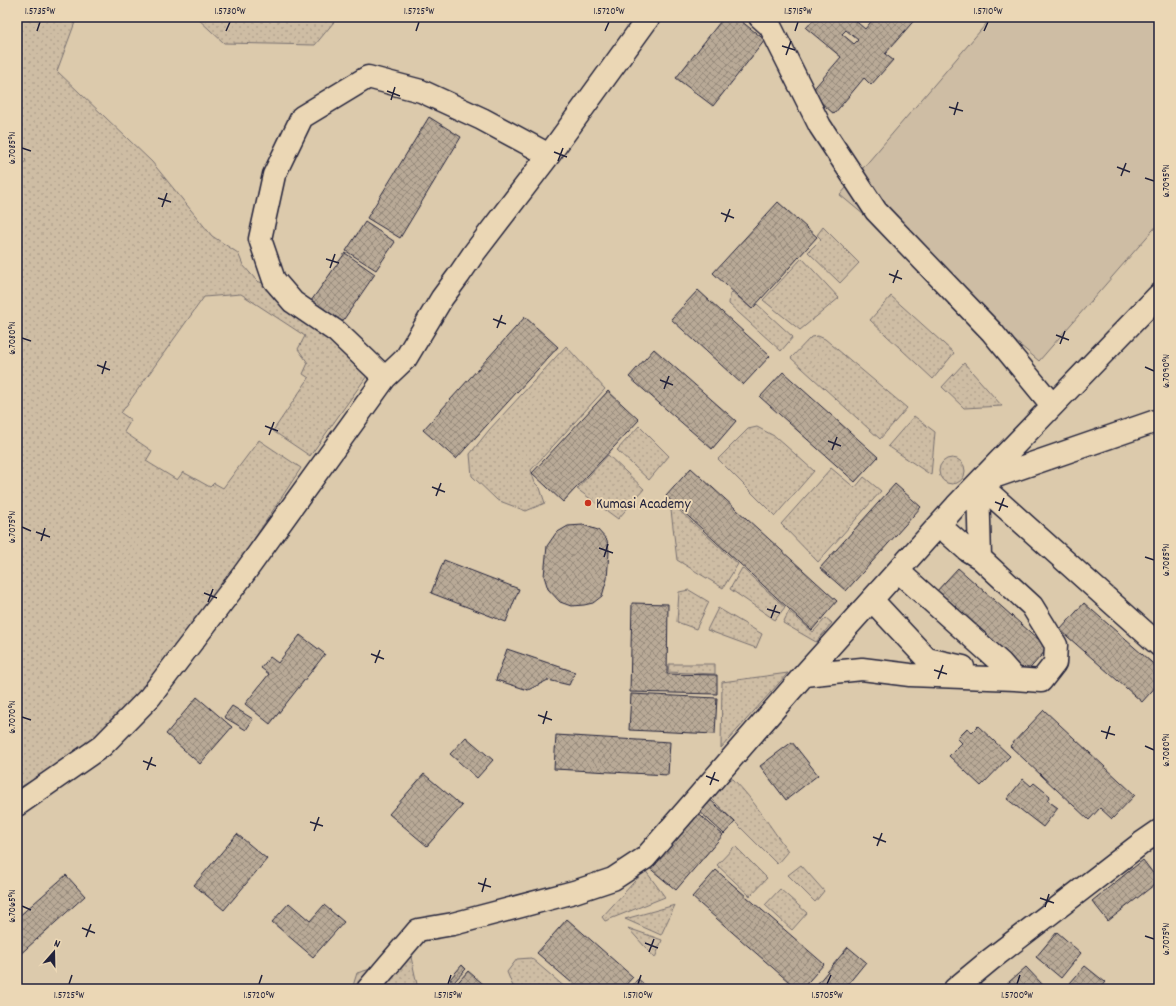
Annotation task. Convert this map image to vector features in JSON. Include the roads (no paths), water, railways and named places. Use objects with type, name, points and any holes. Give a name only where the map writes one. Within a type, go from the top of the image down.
[{"type":"street","points":[[17,806],[102,746],[150,698],[243,576],[385,378],[406,358],[442,298],[474,253],[549,155],[649,17]]},
{"type":"street","points":[[760,17],[770,26],[820,126],[876,211],[992,332],[1052,406]]},
{"type":"street","points":[[385,378],[337,332],[293,302],[274,280],[260,239],[274,175],[302,117],[368,77],[421,91],[482,119],[549,155]]},
{"type":"street","points":[[368,989],[418,930],[453,924],[574,892],[613,879],[645,858],[804,675],[978,483],[1159,295]]},
{"type":"street","points":[[978,483],[1159,420]]},
{"type":"street","points":[[978,483],[980,558]]},
{"type":"street","points":[[978,483],[1159,645]]},
{"type":"street","points":[[804,675],[862,668],[910,674],[1041,681],[1055,663],[1056,645],[1032,606],[980,558],[967,550],[940,525]]},
{"type":"street","points":[[898,571],[1001,664],[1015,679]]},
{"type":"street","points":[[872,600],[927,659],[1015,679]]},
{"type":"street","points":[[955,989],[1057,908],[1159,831]]},
{"type":"place","name":"Kumasi Academy","points":[[588,503]]}]
